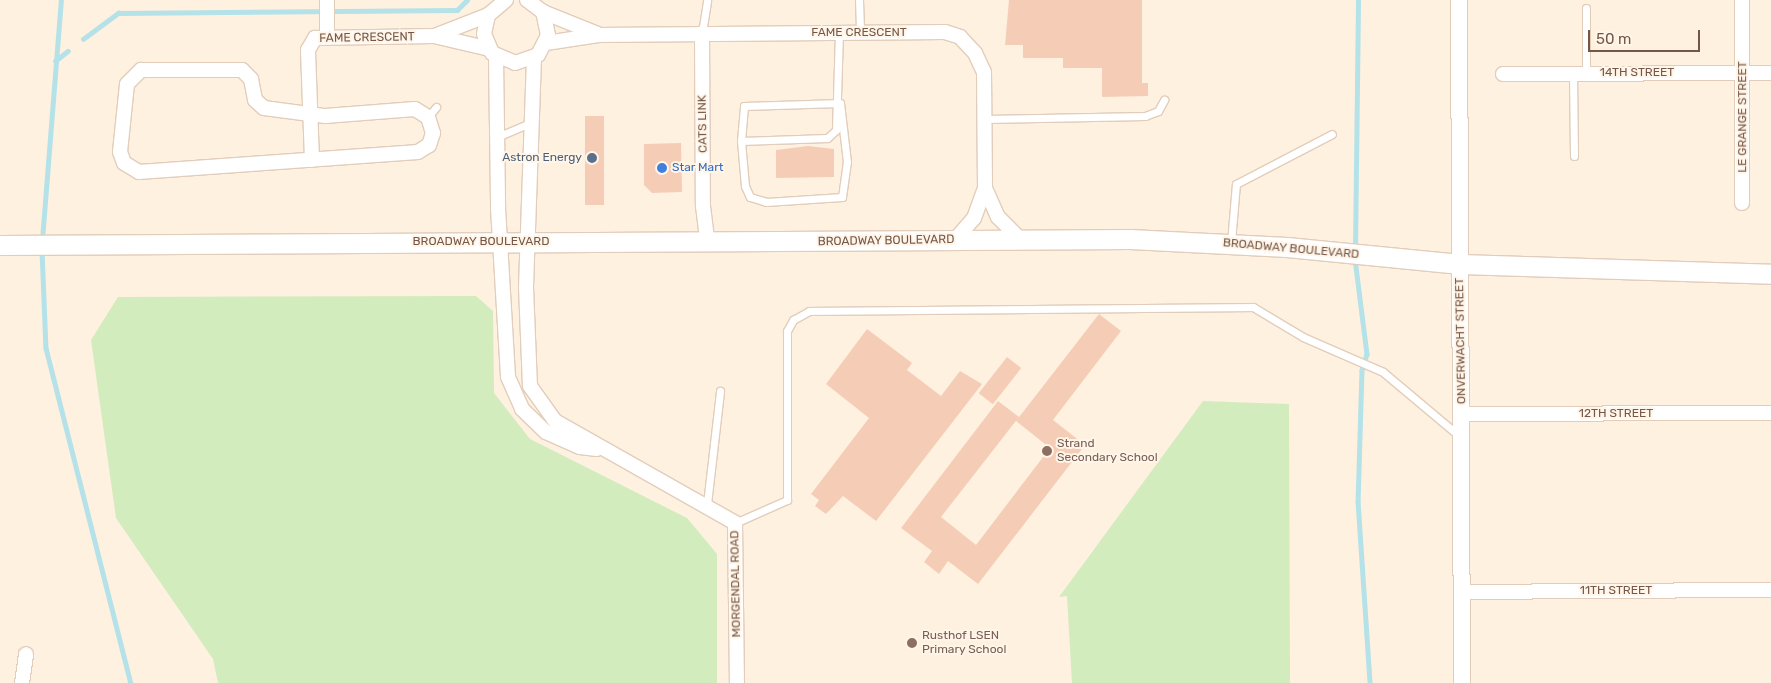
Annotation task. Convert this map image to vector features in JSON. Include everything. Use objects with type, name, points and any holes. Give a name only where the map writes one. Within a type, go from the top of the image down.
[{"type":"main road","name":"BROADWAY BOULEVARD","points":[[3,245],[500,242],[708,244],[954,240],[1231,243],[1460,264],[1771,274]]},
{"type":"street","name":"FAME CRESCENT","points":[[434,36],[506,0]]},
{"type":"street","name":"ONVERWACHT STREET","points":[[1459,0],[1462,683]]},
{"type":"street","name":"LE GRANGE STREET","points":[[1742,0],[1742,204]]},
{"type":"street","points":[[327,3],[327,37]]},
{"type":"street","name":"FAME CRESCENT","points":[[533,4],[598,35]]},
{"type":"street","points":[[533,4],[548,27],[546,43],[534,58]]},
{"type":"street","name":"MORGENDAL ROAD","points":[[493,7],[484,34],[493,53],[506,362],[512,391],[522,408],[546,432],[580,447],[597,449]]},
{"type":"street","name":"FAME CRESCENT","points":[[546,43],[598,35],[702,33],[944,32],[960,37],[982,65],[986,119],[985,188],[974,218],[954,240]]},
{"type":"street","name":"CATS LINK","points":[[702,33],[703,206],[708,244]]},
{"type":"street","name":"FAME CRESCENT","points":[[310,113],[308,50],[315,38],[434,36],[493,53],[515,63],[534,58]]},
{"type":"street","name":"MORGENDAL ROAD","points":[[534,58],[530,242],[526,296],[530,386],[547,414],[597,449],[707,504],[735,523],[737,683]]},
{"type":"street","points":[[141,70],[242,70],[251,79],[255,100],[264,108],[310,113],[325,116],[415,109],[432,112],[432,139],[418,152],[139,172],[124,163],[120,152],[127,84],[141,70]]},
{"type":"street","name":"14TH STREET","points":[[1502,74],[1771,73]]},
{"type":"street","points":[[310,113],[312,160]]},
{"type":"street","name":"FAME CRESCENT","points":[[985,188],[998,217],[1020,240]]},
{"type":"street","name":"12TH STREET","points":[[1462,414],[1771,413]]},
{"type":"street","name":"11TH STREET","points":[[1461,592],[1771,590]]},
{"type":"street","points":[[22,683],[26,654]]},
{"type":"lane","points":[[702,33],[707,0]]},
{"type":"lane","points":[[859,0],[860,33]]},
{"type":"lane","points":[[1574,156],[1586,8]]},
{"type":"lane","points":[[840,33],[840,104],[846,192],[839,200],[766,202],[750,196],[745,186],[741,110],[747,105],[840,104]]},
{"type":"lane","points":[[986,119],[1145,116],[1158,111],[1164,100]]},
{"type":"lane","points":[[742,140],[827,138],[836,130],[840,104]]},
{"type":"lane","points":[[497,137],[514,126],[532,122]]},
{"type":"lane","points":[[1231,243],[1236,184],[1332,134]]},
{"type":"lane","points":[[735,523],[787,500],[787,331],[793,320],[809,311],[1253,307],[1304,337],[1383,372],[1462,438]]},
{"type":"lane","points":[[707,504],[720,391]]},
{"type":"green space","points":[[476,296],[493,311],[494,393],[530,439],[687,518],[717,554],[717,683],[218,683],[213,659],[116,518],[91,340],[118,297]]},
{"type":"green space","points":[[1203,401],[1289,404],[1290,683],[1072,683],[1067,596],[1059,597]]},
{"type":"building","points":[[1009,0],[1142,0],[1142,83],[1148,83],[1148,96],[1102,97],[1102,68],[1063,68],[1063,58],[1023,58],[1023,45],[1005,45]]},
{"type":"building","points":[[585,116],[604,116],[604,205],[585,205]]},
{"type":"building","name":"Star Mart","points":[[681,143],[682,192],[652,193],[644,185],[644,144]]},
{"type":"building","points":[[808,146],[834,149],[834,177],[776,178],[776,150]]},
{"type":"building","points":[[1099,314],[1121,331],[1053,420],[1085,445],[978,584],[948,561],[939,574],[924,562],[932,551],[901,528],[998,401],[1019,417],[941,517],[976,545],[1050,448],[1016,421]]},
{"type":"building","points":[[867,329],[912,363],[907,370],[941,396],[960,371],[982,384],[876,521],[843,496],[826,514],[815,506],[819,500],[811,494],[869,418],[826,384]]},
{"type":"building","points":[[1007,357],[1021,368],[993,404],[979,393]]},
{"type":"waterway","points":[[42,240],[61,0]]},
{"type":"waterway","points":[[83,39],[118,13],[457,10],[467,0]]},
{"type":"waterway","points":[[1355,249],[1358,0]]},
{"type":"waterway","points":[[55,61],[68,51]]},
{"type":"waterway","points":[[42,250],[46,348],[131,683]]},
{"type":"waterway","points":[[1355,259],[1367,354],[1362,370],[1358,501],[1370,683]]},
{"type":"place","name":"Astron Energy","points":[[592,158]]},
{"type":"place","name":"Star Mart","points":[[662,168]]},
{"type":"place","name":"Strand Secondary School","points":[[1047,451]]},
{"type":"place","name":"Rusthof LSEN Primary School","points":[[912,643]]}]
